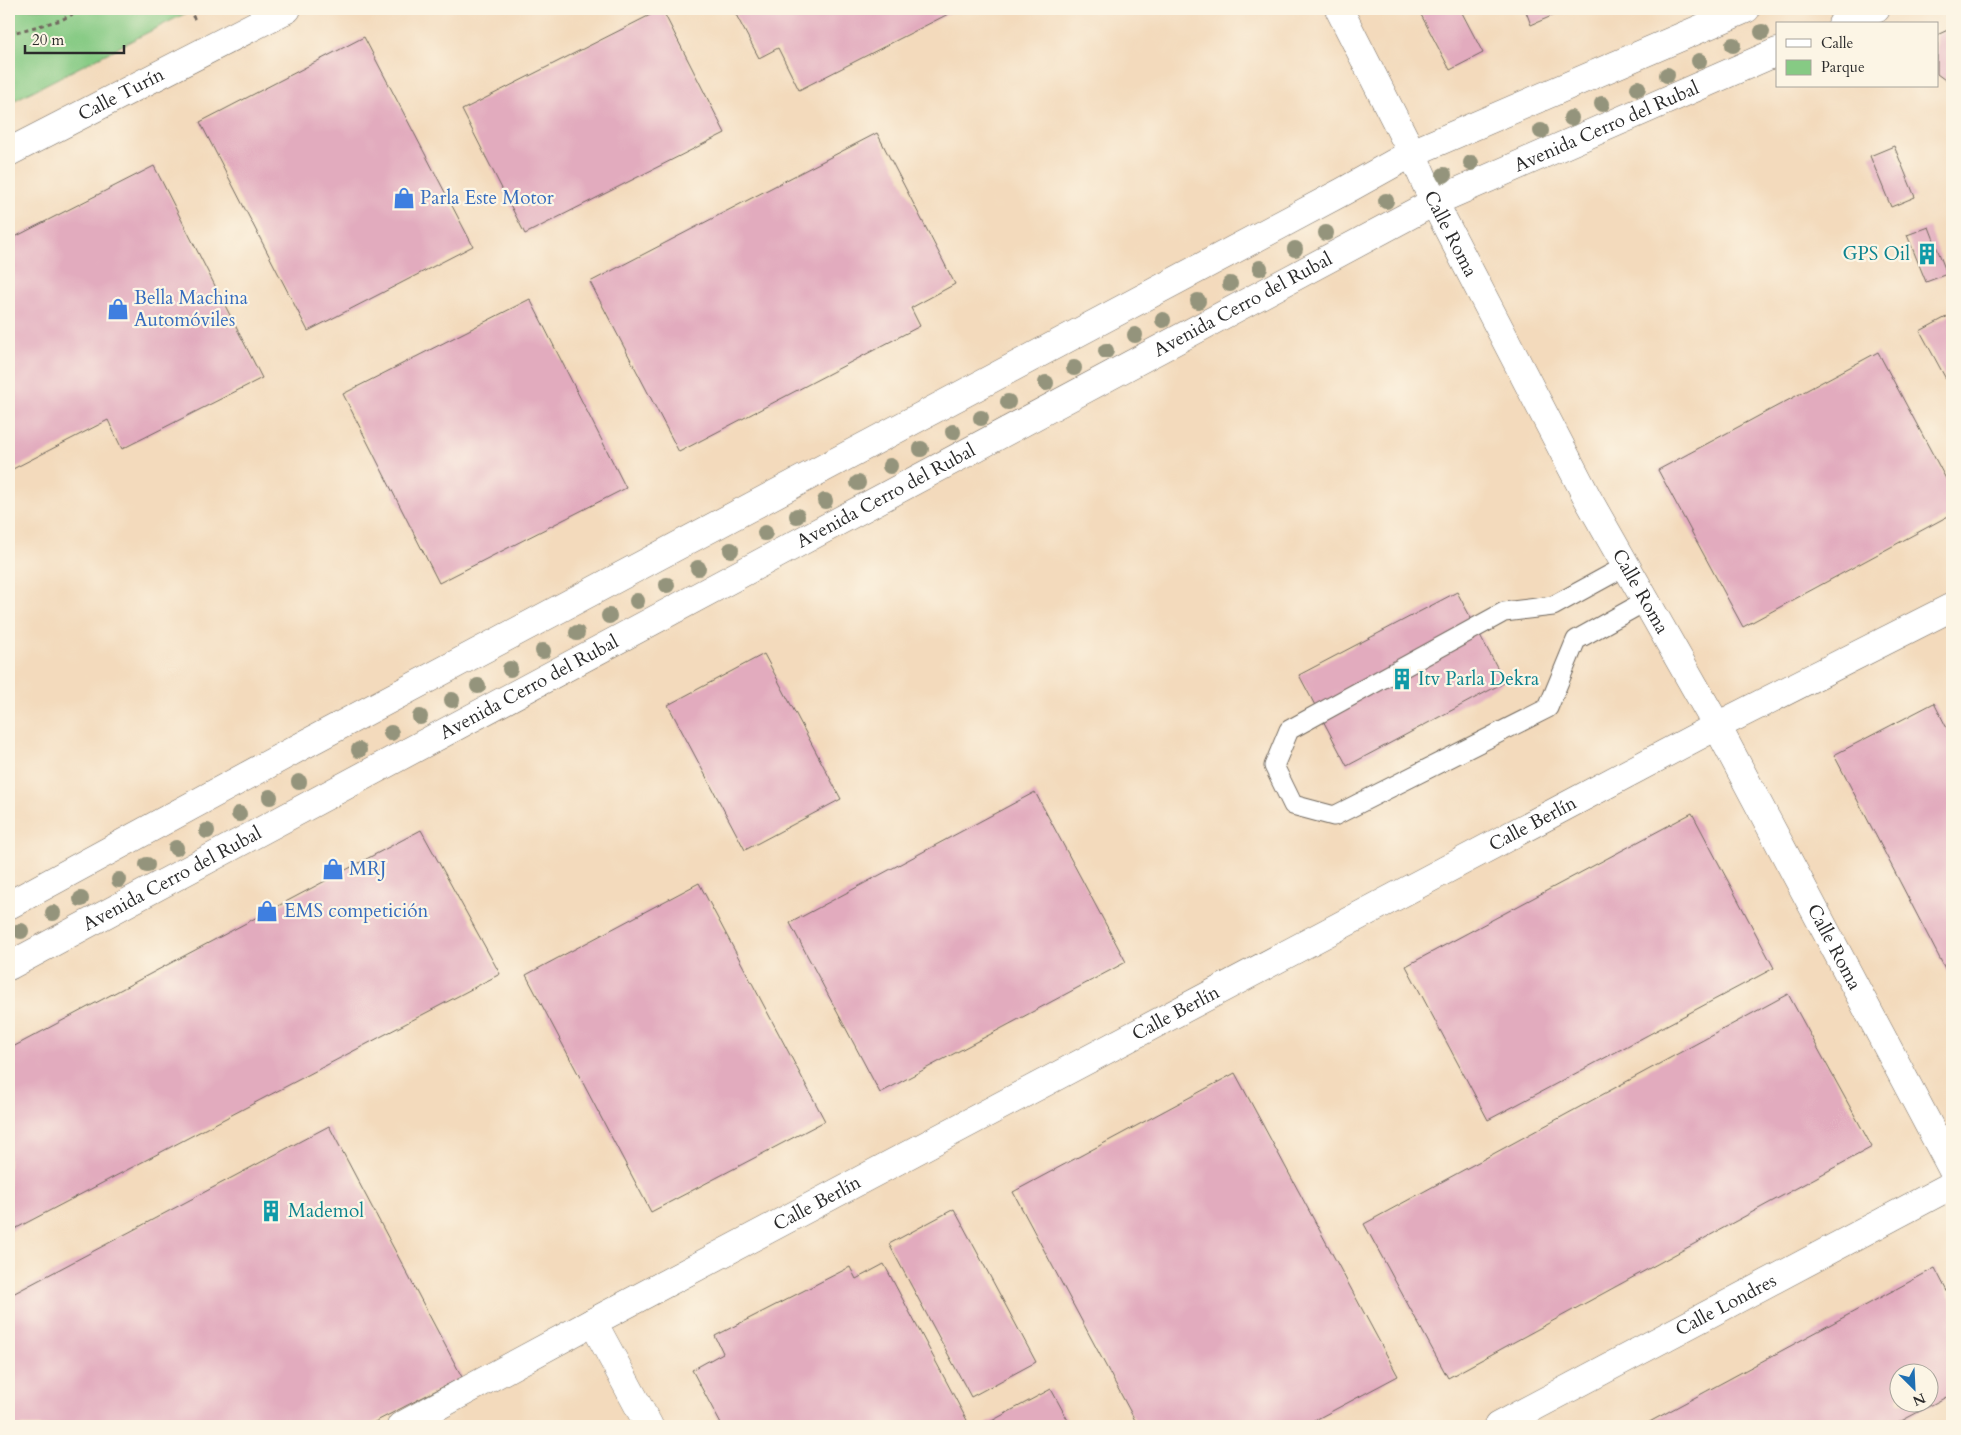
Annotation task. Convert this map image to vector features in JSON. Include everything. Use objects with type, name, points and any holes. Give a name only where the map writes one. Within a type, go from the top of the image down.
[{"type":"street","name":"Calle Turín","points":[[9,152],[287,9]]},
{"type":"street","name":"Calle Roma","points":[[1340,9],[1412,153],[1434,202],[1588,499],[1717,726],[1952,1169]]},
{"type":"street","points":[[9,905],[311,741],[1412,153],[1746,9]]},
{"type":"street","points":[[1847,22],[1876,9]]},
{"type":"street","name":"Avenida Cerro del Rubal","points":[[9,966],[1434,202],[1776,52]]},
{"type":"street","name":"Calle Berlín","points":[[401,1426],[593,1322],[1717,726],[1952,609]]},
{"type":"street","name":"Calle Londres","points":[[1498,1426],[1952,1184]]},
{"type":"street","points":[[593,1322],[649,1426]]},
{"type":"lane","points":[[1626,566],[1553,606],[1504,612],[1289,730],[1274,766],[1293,806],[1334,816],[1548,708],[1576,640],[1646,601]]},
{"type":"path","points":[[9,34],[61,20],[82,9]]},
{"type":"green space","points":[[9,9],[194,9],[9,103]]},
{"type":"building","points":[[662,9],[725,133],[525,234],[462,110]]},
{"type":"building","points":[[733,9],[845,9],[846,11],[850,9],[958,9],[799,90],[778,48],[759,58]]},
{"type":"building","points":[[1418,9],[1460,9],[1483,53],[1450,70]]},
{"type":"building","points":[[1525,9],[1559,9],[1561,12],[1531,25]]},
{"type":"building","points":[[1952,28],[1952,85],[1938,75],[1938,35]]},
{"type":"building","points":[[364,37],[473,246],[308,331],[200,122]]},
{"type":"building","points":[[877,133],[955,284],[911,308],[920,326],[679,452],[590,282]]},
{"type":"building","name":"GPS Oil","points":[[1894,146],[1915,197],[1891,207],[1870,156]]},
{"type":"building","name":"Bella Machina Automóviles","points":[[154,166],[262,378],[122,449],[108,420],[9,471],[9,240]]},
{"type":"building","name":"GPS Oil","points":[[1929,227],[1947,274],[1926,282],[1907,235]]},
{"type":"building","points":[[530,299],[626,488],[439,583],[343,394]]},
{"type":"building","points":[[1952,314],[1952,390],[1920,331]]},
{"type":"building","points":[[1878,352],[1952,490],[1952,514],[1743,627],[1658,470]]},
{"type":"building","name":"Itv Parla Dekra","points":[[1457,592],[1505,682],[1347,766],[1299,675]]},
{"type":"building","points":[[764,654],[841,799],[745,850],[668,705]]},
{"type":"building","points":[[1934,703],[1952,738],[1952,982],[1834,755]]},
{"type":"building","points":[[1035,792],[1126,962],[880,1093],[790,923]]},
{"type":"building","points":[[1692,813],[1774,968],[1488,1120],[1406,966]]},
{"type":"building","points":[[421,830],[500,974],[9,1232],[9,1049]]},
{"type":"building","points":[[699,883],[825,1121],[651,1212],[526,975]]},
{"type":"building","points":[[1788,994],[1872,1147],[1448,1378],[1364,1224]]},
{"type":"building","points":[[1235,1073],[1398,1376],[1304,1426],[1138,1426],[1013,1192]]},
{"type":"building","name":"Mademol","points":[[329,1126],[462,1377],[367,1426],[9,1426],[9,1296]]},
{"type":"building","points":[[954,1209],[1036,1362],[971,1397],[889,1244]]},
{"type":"building","points":[[884,1264],[970,1426],[722,1426],[692,1370],[723,1353],[715,1336],[850,1267],[856,1279]]},
{"type":"building","points":[[1935,1268],[1952,1301],[1952,1394],[1938,1401],[1938,1362],[1888,1362],[1888,1412],[1918,1412],[1892,1426],[1642,1426]]},
{"type":"building","points":[[1051,1389],[1071,1426],[987,1426],[986,1424]]},
{"type":"place","name":"Parla Este Motor","points":[[404,198]]},
{"type":"place","name":"GPS Oil","points":[[1927,254]]},
{"type":"place","name":"Bella Machina Automóviles","points":[[118,309]]},
{"type":"place","name":"Itv Parla Dekra","points":[[1402,679]]},
{"type":"place","name":"MRJ","points":[[333,869]]},
{"type":"place","name":"EMS competición","points":[[267,911]]},
{"type":"place","name":"Mademol","points":[[271,1211]]}]
